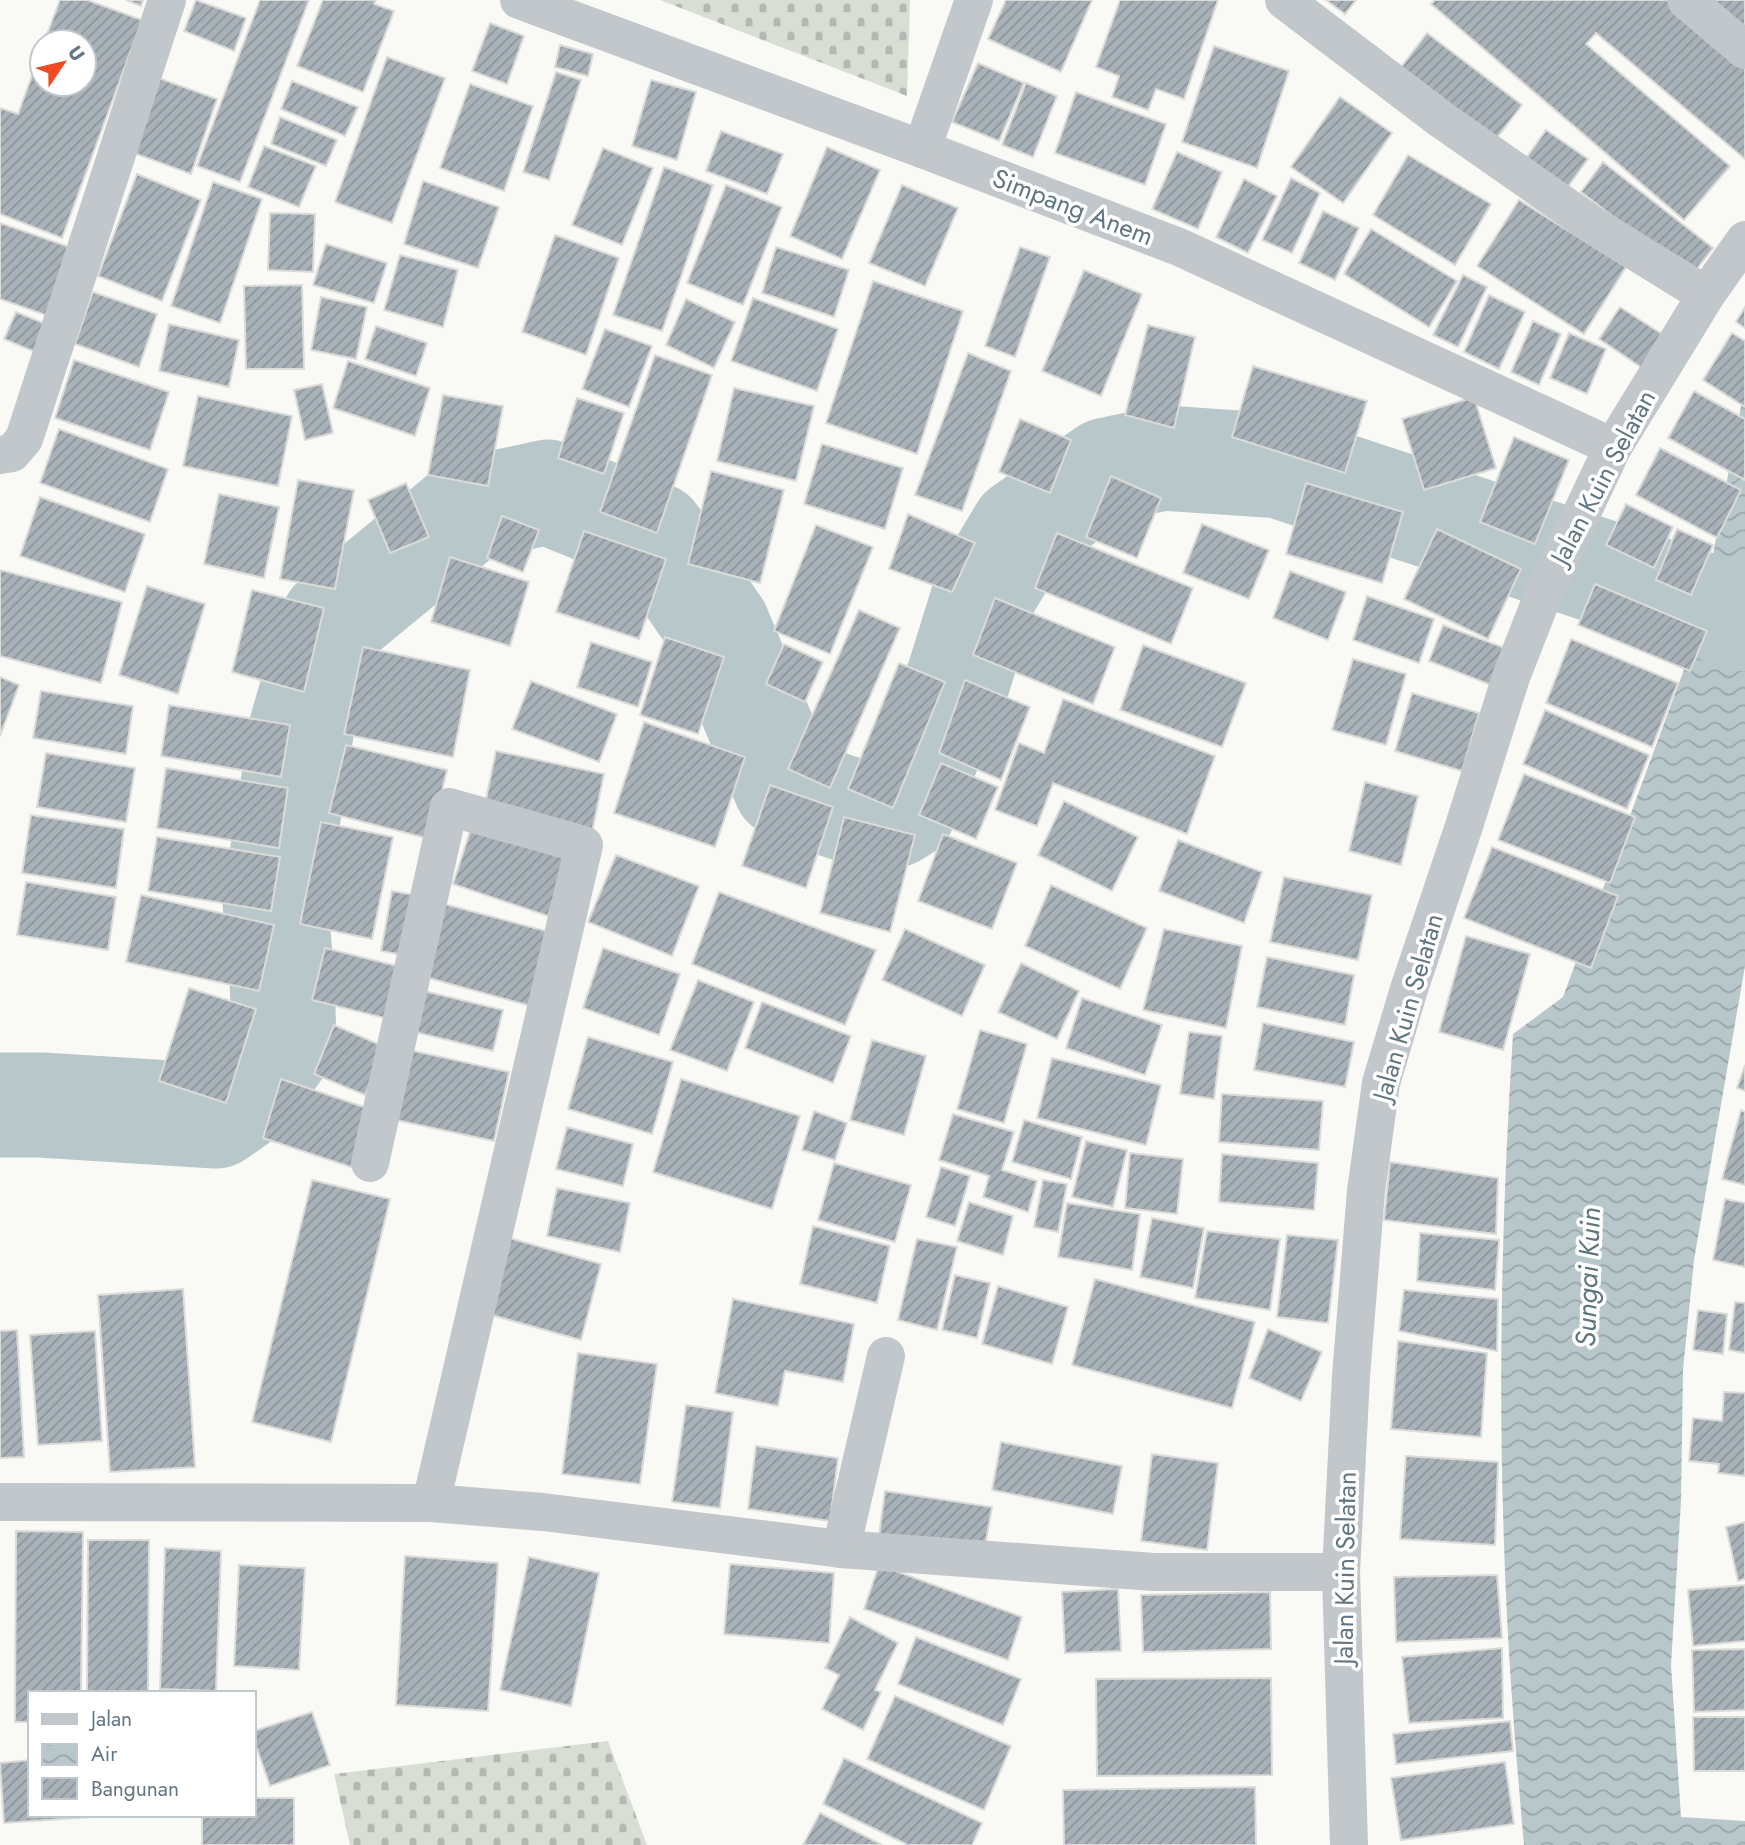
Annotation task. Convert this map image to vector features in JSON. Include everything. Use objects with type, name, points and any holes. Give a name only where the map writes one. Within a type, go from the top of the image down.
[{"type":"street","points":[[0,455],[12,453],[24,439],[167,0]]},
{"type":"street","name":"Simpang Anem","points":[[519,0],[1179,247],[1613,447]]},
{"type":"street","points":[[922,149],[974,0]]},
{"type":"street","points":[[1284,0],[1442,120],[1556,200],[1706,295]]},
{"type":"street","points":[[1686,0],[1745,50]]},
{"type":"street","name":"Jalan Kuin Selatan","points":[[1349,1845],[1341,1572],[1351,1376],[1364,1218],[1381,1083],[1511,677],[1543,595],[1613,447],[1706,295],[1745,240]]},
{"type":"street","points":[[370,1163],[449,807],[584,845],[431,1503]]},
{"type":"street","points":[[841,1549],[886,1356]]},
{"type":"street","points":[[0,1502],[431,1503],[543,1512],[841,1549],[1154,1572],[1341,1572]]},
{"type":"green space","points":[[660,0],[910,0],[907,96]]},
{"type":"green space","points":[[608,1741],[647,1845],[350,1845],[334,1774]]},
{"type":"water","name":"Sungai Kuin","points":[[1745,385],[1745,966],[1694,1260],[1683,1370],[1681,1501],[1671,1665],[1681,1817],[1745,1821],[1745,1845],[1524,1845],[1507,1619],[1501,1416],[1506,1161],[1513,1034],[1563,997],[1699,629]]},
{"type":"building","points":[[60,0],[87,0],[142,20],[62,238],[0,214],[0,108],[18,114],[28,86],[28,98],[98,98],[98,28],[49,28]]},
{"type":"building","points":[[126,0],[143,0],[141,6]]},
{"type":"building","points":[[196,0],[246,18],[234,51],[184,31]]},
{"type":"building","points":[[260,0],[309,0],[240,182],[197,166]]},
{"type":"building","points":[[323,0],[376,0],[374,4],[394,11],[363,92],[297,66]]},
{"type":"building","points":[[1006,0],[1092,0],[1061,72],[988,39]]},
{"type":"building","points":[[1120,0],[1218,0],[1184,99],[1156,89],[1148,110],[1112,97],[1119,76],[1096,67]]},
{"type":"building","points":[[1326,0],[1356,0],[1345,14]]},
{"type":"building","points":[[1435,0],[1667,0],[1745,66],[1745,159],[1596,33],[1586,44],[1730,166],[1684,220],[1431,4]]},
{"type":"building","points":[[1707,0],[1745,0],[1745,34]]},
{"type":"building","points":[[490,23],[524,36],[507,84],[472,71]]},
{"type":"building","points":[[1427,33],[1522,105],[1493,143],[1399,70]]},
{"type":"building","points":[[560,45],[593,54],[588,76],[555,67]]},
{"type":"building","points":[[1214,46],[1289,71],[1257,168],[1182,142]]},
{"type":"building","points":[[387,57],[445,78],[392,223],[335,202]]},
{"type":"building","points":[[978,63],[1024,83],[999,141],[952,122]]},
{"type":"building","points":[[556,72],[581,80],[549,180],[523,172]]},
{"type":"building","points":[[153,76],[217,99],[191,174],[128,151]]},
{"type":"building","points":[[651,80],[696,92],[677,160],[632,146]]},
{"type":"building","points":[[292,81],[358,107],[345,136],[281,109]]},
{"type":"building","points":[[1026,83],[1057,96],[1033,157],[1002,145]]},
{"type":"building","points":[[470,84],[533,106],[504,191],[440,168]]},
{"type":"building","points":[[1076,92],[1166,124],[1145,185],[1055,153]]},
{"type":"building","points":[[1340,97],[1392,133],[1343,203],[1291,167]]},
{"type":"building","points":[[280,117],[337,140],[326,166],[271,144]]},
{"type":"building","points":[[1546,130],[1588,159],[1561,196],[1520,167]]},
{"type":"building","points":[[721,131],[783,154],[767,194],[706,171]]},
{"type":"building","points":[[264,146],[316,166],[299,207],[248,187]]},
{"type":"building","points":[[827,147],[880,170],[842,259],[790,236]]},
{"type":"building","points":[[603,148],[653,168],[622,245],[572,225]]},
{"type":"building","points":[[1177,152],[1222,172],[1198,229],[1152,209]]},
{"type":"building","points":[[1408,155],[1491,204],[1455,265],[1373,215]]},
{"type":"building","points":[[1603,162],[1713,248],[1691,276],[1581,192]]},
{"type":"building","points":[[664,167],[713,185],[662,331],[613,315]]},
{"type":"building","points":[[137,174],[201,200],[162,301],[98,276]]},
{"type":"building","points":[[1291,178],[1320,193],[1292,253],[1262,240]]},
{"type":"building","points":[[1244,179],[1277,196],[1248,253],[1216,237]]},
{"type":"building","points":[[423,181],[499,207],[478,268],[404,244]]},
{"type":"building","points":[[213,182],[262,199],[220,323],[171,306]]},
{"type":"building","points":[[726,185],[782,207],[743,305],[687,283]]},
{"type":"building","points":[[902,185],[958,208],[925,286],[869,263]]},
{"type":"building","points":[[1519,200],[1626,267],[1584,334],[1477,266]]},
{"type":"building","points":[[1323,211],[1359,228],[1335,280],[1299,263]]},
{"type":"building","points":[[270,213],[315,214],[313,272],[268,270]]},
{"type":"building","points":[[0,223],[81,251],[57,319],[0,299]]},
{"type":"building","points":[[1371,229],[1457,281],[1429,327],[1344,274]]},
{"type":"building","points":[[555,235],[619,258],[586,355],[522,332]]},
{"type":"building","points":[[326,244],[387,263],[374,303],[313,285]]},
{"type":"building","points":[[776,247],[849,270],[834,317],[762,293]]},
{"type":"building","points":[[1020,247],[1050,257],[1015,357],[985,346]]},
{"type":"building","points":[[400,255],[458,270],[443,327],[384,310]]},
{"type":"building","points":[[1084,270],[1142,294],[1101,396],[1042,371]]},
{"type":"building","points":[[1463,275],[1487,287],[1458,347],[1433,335]]},
{"type":"building","points":[[873,281],[963,311],[917,454],[826,423]]},
{"type":"building","points":[[302,285],[304,369],[246,369],[244,286]]},
{"type":"building","points":[[93,292],[157,314],[139,367],[75,344]]},
{"type":"building","points":[[1489,295],[1525,312],[1499,369],[1464,352]]},
{"type":"building","points":[[321,297],[367,307],[356,359],[311,350]]},
{"type":"building","points":[[753,298],[838,329],[817,391],[731,361]]},
{"type":"building","points":[[686,299],[735,322],[714,368],[666,345]]},
{"type":"building","points":[[1620,307],[1668,338],[1647,371],[1599,339]]},
{"type":"building","points":[[1745,307],[1745,328],[1736,322]]},
{"type":"building","points":[[16,312],[46,324],[35,352],[4,339]]},
{"type":"building","points":[[1533,321],[1561,334],[1539,385],[1511,372]]},
{"type":"building","points":[[169,324],[239,340],[229,387],[159,371]]},
{"type":"building","points":[[1148,325],[1195,337],[1174,428],[1125,415]]},
{"type":"building","points":[[376,326],[427,343],[416,376],[365,359]]},
{"type":"building","points":[[605,329],[652,346],[629,407],[582,389]]},
{"type":"building","points":[[1569,333],[1606,349],[1587,394],[1550,378]]},
{"type":"building","points":[[1732,333],[1745,341],[1745,407],[1703,380]]},
{"type":"building","points":[[968,353],[1011,371],[962,511],[915,495]]},
{"type":"building","points":[[655,355],[712,375],[657,533],[600,512]]},
{"type":"building","points":[[74,360],[169,392],[150,450],[55,418]]},
{"type":"building","points":[[348,361],[430,388],[415,436],[333,408]]},
{"type":"building","points":[[1253,366],[1367,401],[1345,473],[1232,437]]},
{"type":"building","points":[[322,384],[333,433],[305,440],[294,390]]},
{"type":"building","points":[[734,388],[814,406],[796,481],[717,461]]},
{"type":"building","points":[[1694,391],[1745,419],[1745,480],[1668,438]]},
{"type":"building","points":[[443,395],[503,406],[488,486],[428,475]]},
{"type":"building","points":[[198,396],[292,416],[278,486],[183,466]]},
{"type":"building","points":[[1474,397],[1496,468],[1424,490],[1402,419]]},
{"type":"building","points":[[577,398],[624,413],[604,474],[558,458]]},
{"type":"building","points":[[1020,419],[1071,440],[1050,493],[999,472]]},
{"type":"building","points":[[59,429],[168,469],[150,522],[40,483]]},
{"type":"building","points":[[1514,437],[1569,460],[1535,544],[1480,522]]},
{"type":"building","points":[[822,444],[903,468],[885,529],[804,504]]},
{"type":"building","points":[[1660,448],[1741,490],[1717,538],[1636,495]]},
{"type":"building","points":[[711,471],[784,490],[760,583],[688,564]]},
{"type":"building","points":[[1111,476],[1161,498],[1137,558],[1086,537]]},
{"type":"building","points":[[298,480],[354,490],[335,589],[280,579]]},
{"type":"building","points":[[406,483],[429,537],[390,553],[368,500]]},
{"type":"building","points":[[1306,483],[1403,512],[1382,583],[1286,554]]},
{"type":"building","points":[[219,494],[279,507],[264,578],[204,564]]},
{"type":"building","points":[[40,497],[145,534],[125,592],[20,556]]},
{"type":"building","points":[[1626,504],[1673,527],[1654,568],[1606,545]]},
{"type":"building","points":[[908,514],[975,543],[952,592],[889,569]]},
{"type":"building","points":[[502,516],[539,530],[523,572],[487,558]]},
{"type":"building","points":[[1202,524],[1269,550],[1249,599],[1183,573]]},
{"type":"building","points":[[816,525],[873,547],[830,654],[774,631]]},
{"type":"building","points":[[1437,529],[1521,569],[1488,639],[1404,599]]},
{"type":"building","points":[[1677,529],[1713,545],[1691,595],[1656,580]]},
{"type":"building","points":[[584,531],[666,559],[639,639],[556,612]]},
{"type":"building","points":[[1057,533],[1193,588],[1171,644],[1035,588]]},
{"type":"building","points":[[450,557],[529,582],[510,646],[431,622]]},
{"type":"building","points":[[0,570],[122,602],[101,683],[0,656]]},
{"type":"building","points":[[1290,571],[1346,592],[1328,640],[1273,618]]},
{"type":"building","points":[[1595,584],[1707,631],[1690,671],[1578,625]]},
{"type":"building","points":[[147,586],[205,604],[178,694],[119,675]]},
{"type":"building","points":[[252,590],[324,608],[304,692],[232,672]]},
{"type":"building","points":[[1367,596],[1434,619],[1419,663],[1353,640]]},
{"type":"building","points":[[995,598],[1115,647],[1093,704],[973,655]]},
{"type":"building","points":[[859,610],[900,628],[830,788],[788,769]]},
{"type":"building","points":[[1443,625],[1505,648],[1491,685],[1429,661]]},
{"type":"building","points":[[665,637],[724,657],[698,734],[640,715]]},
{"type":"building","points":[[1571,639],[1678,683],[1652,747],[1546,703]]},
{"type":"building","points":[[591,642],[652,662],[638,707],[577,687]]},
{"type":"building","points":[[784,644],[823,662],[805,702],[766,684]]},
{"type":"building","points":[[1143,645],[1246,683],[1222,747],[1120,710]]},
{"type":"building","points":[[363,647],[470,670],[453,757],[344,734]]},
{"type":"building","points":[[1353,659],[1406,674],[1386,745],[1332,730]]},
{"type":"building","points":[[899,663],[945,682],[893,808],[848,789]]},
{"type":"building","points":[[0,677],[19,685],[0,736]]},
{"type":"building","points":[[965,680],[1030,707],[1001,780],[939,753]]},
{"type":"building","points":[[531,681],[617,714],[599,762],[512,729]]},
{"type":"building","points":[[41,691],[133,706],[126,754],[33,738]]},
{"type":"building","points":[[1412,693],[1479,713],[1462,771],[1395,751]]},
{"type":"building","points":[[1063,699],[1215,756],[1187,834],[1053,783],[1037,826],[995,810],[1019,743],[1044,753]]},
{"type":"building","points":[[169,705],[290,725],[281,777],[161,756]]},
{"type":"building","points":[[1545,710],[1649,755],[1627,809],[1523,764]]},
{"type":"building","points":[[644,722],[745,757],[715,847],[614,813]]},
{"type":"building","points":[[346,745],[447,770],[430,839],[329,813]]},
{"type":"building","points":[[496,751],[604,774],[592,832],[484,809]]},
{"type":"building","points":[[46,753],[135,768],[126,822],[37,807]]},
{"type":"building","points":[[941,763],[998,787],[976,839],[919,815]]},
{"type":"building","points":[[166,768],[288,788],[279,848],[157,828]]},
{"type":"building","points":[[1524,774],[1635,817],[1610,883],[1498,840]]},
{"type":"building","points":[[1365,782],[1418,796],[1401,865],[1349,851]]},
{"type":"building","points":[[770,785],[833,807],[806,888],[742,866]]},
{"type":"building","points":[[1064,801],[1138,837],[1112,891],[1038,855]]},
{"type":"building","points":[[31,815],[124,829],[116,888],[22,873]]},
{"type":"building","points":[[844,817],[915,835],[890,932],[820,913]]},
{"type":"building","points":[[474,819],[570,851],[548,916],[453,884]]},
{"type":"building","points":[[321,822],[393,837],[372,939],[300,924]]},
{"type":"building","points":[[943,834],[1017,863],[992,929],[918,901]]},
{"type":"building","points":[[157,837],[280,857],[271,911],[148,891]]},
{"type":"building","points":[[1178,840],[1262,872],[1244,923],[1159,891]]},
{"type":"building","points":[[1492,847],[1618,896],[1591,968],[1464,918]]},
{"type":"building","points":[[616,855],[699,886],[672,956],[588,922]]},
{"type":"building","points":[[1284,877],[1372,895],[1358,960],[1270,942]]},
{"type":"building","points":[[26,882],[116,897],[108,950],[17,935]]},
{"type":"building","points":[[1051,885],[1147,928],[1120,989],[1025,946]]},
{"type":"building","points":[[392,891],[426,897],[414,957],[381,951]]},
{"type":"building","points":[[719,892],[876,950],[845,1025],[692,964]]},
{"type":"building","points":[[141,895],[274,925],[259,991],[126,962]]},
{"type":"building","points":[[444,904],[561,935],[542,1009],[425,977]]},
{"type":"building","points":[[905,929],[985,965],[962,1016],[882,980]]},
{"type":"building","points":[[1164,929],[1242,946],[1226,1028],[1143,1010]]},
{"type":"building","points":[[1466,936],[1530,954],[1503,1050],[1439,1032]]},
{"type":"building","points":[[325,948],[405,968],[393,1020],[312,1000]]},
{"type":"building","points":[[603,948],[680,974],[659,1035],[583,1008]]},
{"type":"building","points":[[1267,957],[1354,975],[1345,1025],[1257,1007]]},
{"type":"building","points":[[1021,963],[1079,991],[1057,1039],[998,1012]]},
{"type":"building","points":[[698,980],[754,1002],[727,1071],[670,1050]]},
{"type":"building","points":[[189,988],[256,1009],[226,1103],[159,1081]]},
{"type":"building","points":[[420,990],[503,1010],[493,1051],[411,1031]]},
{"type":"building","points":[[1082,998],[1162,1025],[1145,1075],[1066,1048]]},
{"type":"building","points":[[762,1002],[851,1036],[833,1083],[745,1048]]},
{"type":"building","points":[[1263,1023],[1354,1042],[1345,1087],[1254,1070]]},
{"type":"building","points":[[334,1025],[385,1047],[365,1095],[314,1074]]},
{"type":"building","points":[[980,1030],[1027,1044],[1004,1123],[957,1109]]},
{"type":"building","points":[[1189,1032],[1222,1036],[1214,1099],[1180,1094]]},
{"type":"building","points":[[588,1037],[673,1062],[652,1134],[568,1109]]},
{"type":"building","points":[[872,1040],[926,1056],[904,1135],[850,1120]]},
{"type":"building","points":[[405,1049],[509,1072],[494,1141],[391,1119]]},
{"type":"building","points":[[1052,1058],[1161,1085],[1146,1145],[1037,1118]]},
{"type":"building","points":[[1745,1065],[1745,1091],[1737,1088]]},
{"type":"building","points":[[281,1079],[373,1110],[354,1168],[263,1138]]},
{"type":"building","points":[[681,1079],[800,1116],[772,1209],[653,1172]]},
{"type":"building","points":[[1222,1094],[1323,1101],[1319,1150],[1219,1142]]},
{"type":"building","points":[[1741,1110],[1745,1112],[1745,1185],[1722,1179]]},
{"type":"building","points":[[814,1111],[847,1123],[835,1160],[802,1150]]},
{"type":"building","points":[[953,1114],[1014,1132],[1002,1170],[1037,1181],[1028,1212],[983,1197],[989,1176],[939,1160]]},
{"type":"building","points":[[1024,1120],[1082,1137],[1071,1179],[1012,1162]]},
{"type":"building","points":[[567,1127],[633,1144],[623,1186],[556,1169]]},
{"type":"building","points":[[1086,1141],[1127,1150],[1113,1207],[1072,1197]]},
{"type":"building","points":[[1130,1153],[1183,1159],[1177,1214],[1125,1208]]},
{"type":"building","points":[[1222,1154],[1318,1163],[1314,1210],[1219,1202]]},
{"type":"building","points":[[1390,1162],[1498,1178],[1496,1234],[1384,1220]]},
{"type":"building","points":[[834,1163],[911,1185],[895,1242],[818,1220]]},
{"type":"building","points":[[941,1167],[970,1176],[955,1226],[926,1217]]},
{"type":"building","points":[[312,1180],[390,1199],[331,1442],[252,1422]]},
{"type":"building","points":[[1043,1180],[1067,1184],[1058,1232],[1034,1227]]},
{"type":"building","points":[[557,1188],[630,1203],[620,1252],[547,1236]]},
{"type":"building","points":[[1725,1199],[1745,1203],[1745,1267],[1713,1260]]},
{"type":"building","points":[[969,1202],[1013,1216],[1003,1255],[957,1241]]},
{"type":"building","points":[[1067,1203],[1140,1214],[1132,1270],[1058,1257]]},
{"type":"building","points":[[1152,1218],[1204,1228],[1193,1288],[1140,1277]]},
{"type":"building","points":[[813,1226],[890,1246],[877,1303],[800,1284]]},
{"type":"building","points":[[1207,1231],[1280,1239],[1270,1310],[1195,1298]]},
{"type":"building","points":[[1420,1233],[1499,1240],[1495,1290],[1417,1281]]},
{"type":"building","points":[[1287,1235],[1338,1240],[1328,1323],[1277,1317]]},
{"type":"building","points":[[509,1238],[601,1264],[581,1340],[488,1314]]},
{"type":"building","points":[[917,1239],[957,1247],[937,1330],[898,1320]]},
{"type":"building","points":[[955,1275],[990,1283],[977,1338],[942,1330]]},
{"type":"building","points":[[1095,1279],[1255,1322],[1232,1408],[1072,1365]]},
{"type":"building","points":[[998,1286],[1068,1307],[1052,1364],[982,1344]]},
{"type":"building","points":[[183,1289],[195,1467],[110,1472],[98,1295]]},
{"type":"building","points":[[1404,1290],[1498,1299],[1497,1351],[1399,1331]]},
{"type":"building","points":[[733,1299],[854,1324],[843,1382],[785,1371],[778,1406],[715,1393]]},
{"type":"building","points":[[1735,1302],[1745,1303],[1745,1353],[1729,1350]]},
{"type":"building","points":[[1698,1310],[1727,1314],[1723,1354],[1693,1350]]},
{"type":"building","points":[[1268,1329],[1322,1352],[1301,1401],[1249,1378]]},
{"type":"building","points":[[17,1330],[24,1457],[0,1458],[0,1331]]},
{"type":"building","points":[[95,1331],[102,1441],[38,1445],[30,1335]]},
{"type":"building","points":[[1398,1341],[1487,1353],[1481,1437],[1391,1429]]},
{"type":"building","points":[[578,1353],[657,1364],[640,1484],[562,1474]]},
{"type":"building","points":[[1724,1392],[1745,1393],[1745,1476],[1718,1473],[1719,1464],[1689,1461],[1693,1418],[1722,1421]]},
{"type":"building","points":[[686,1405],[733,1412],[720,1508],[672,1502]]},
{"type":"building","points":[[1001,1442],[1122,1466],[1113,1514],[992,1490]]},
{"type":"building","points":[[756,1446],[838,1458],[830,1521],[748,1509]]},
{"type":"building","points":[[1152,1454],[1218,1463],[1207,1550],[1141,1541]]},
{"type":"building","points":[[1406,1456],[1498,1462],[1495,1545],[1400,1539]]},
{"type":"building","points":[[885,1491],[992,1507],[984,1552],[879,1536]]},
{"type":"building","points":[[1745,1522],[1745,1579],[1738,1581],[1726,1527]]},
{"type":"building","points":[[16,1531],[83,1532],[81,1691],[28,1691],[28,1722],[15,1722]]},
{"type":"building","points":[[88,1540],[149,1540],[148,1691],[87,1691]]},
{"type":"building","points":[[165,1548],[221,1551],[216,1691],[160,1689]]},
{"type":"building","points":[[405,1556],[498,1563],[488,1711],[396,1705]]},
{"type":"building","points":[[529,1557],[599,1573],[571,1706],[500,1690]]},
{"type":"building","points":[[730,1564],[834,1573],[829,1643],[724,1634]]},
{"type":"building","points":[[239,1565],[305,1568],[299,1670],[234,1666]]},
{"type":"building","points":[[879,1565],[1022,1617],[1008,1660],[864,1609]]},
{"type":"building","points":[[1497,1575],[1502,1638],[1396,1642],[1394,1577]]},
{"type":"building","points":[[1745,1585],[1745,1641],[1693,1646],[1688,1590]]},
{"type":"building","points":[[1118,1589],[1121,1651],[1065,1653],[1062,1592]]},
{"type":"building","points":[[1270,1592],[1271,1649],[1143,1652],[1141,1595]]},
{"type":"building","points":[[850,1617],[898,1643],[875,1690],[881,1692],[863,1730],[822,1709],[839,1675],[825,1668]]},
{"type":"building","points":[[916,1637],[1021,1679],[1003,1725],[898,1684]]},
{"type":"building","points":[[1502,1648],[1503,1718],[1409,1723],[1402,1657]]},
{"type":"building","points":[[1745,1649],[1745,1710],[1694,1712],[1692,1650]]},
{"type":"building","points":[[1271,1678],[1272,1775],[1097,1776],[1096,1679]]},
{"type":"building","points":[[895,1696],[1011,1746],[984,1810],[867,1759]]},
{"type":"building","points":[[312,1712],[330,1765],[270,1786],[256,1746],[256,1730]]},
{"type":"building","points":[[1693,1717],[1745,1717],[1745,1771],[1694,1771]]},
{"type":"building","points":[[1510,1721],[1513,1751],[1396,1764],[1393,1734]]},
{"type":"building","points":[[844,1758],[982,1823],[972,1845],[908,1845],[823,1804]]},
{"type":"building","points":[[28,1760],[28,1817],[93,1817],[4,1823],[0,1763]]},
{"type":"building","points":[[1505,1762],[1514,1824],[1401,1840],[1391,1778]]},
{"type":"building","points":[[1255,1787],[1256,1845],[1064,1845],[1063,1790]]},
{"type":"building","points":[[256,1798],[294,1798],[294,1845],[202,1845],[202,1817],[256,1817]]},
{"type":"building","points":[[820,1813],[882,1845],[803,1845]]},
{"type":"waterway","points":[[0,1105],[216,1116],[246,1095],[284,1042],[282,977],[275,902],[302,726],[333,621],[469,509],[548,492],[654,535],[718,627],[785,785],[839,807],[870,815],[894,815],[904,809],[958,680],[986,590],[1022,530],[1107,470],[1164,458],[1280,466],[1745,619]]}]
